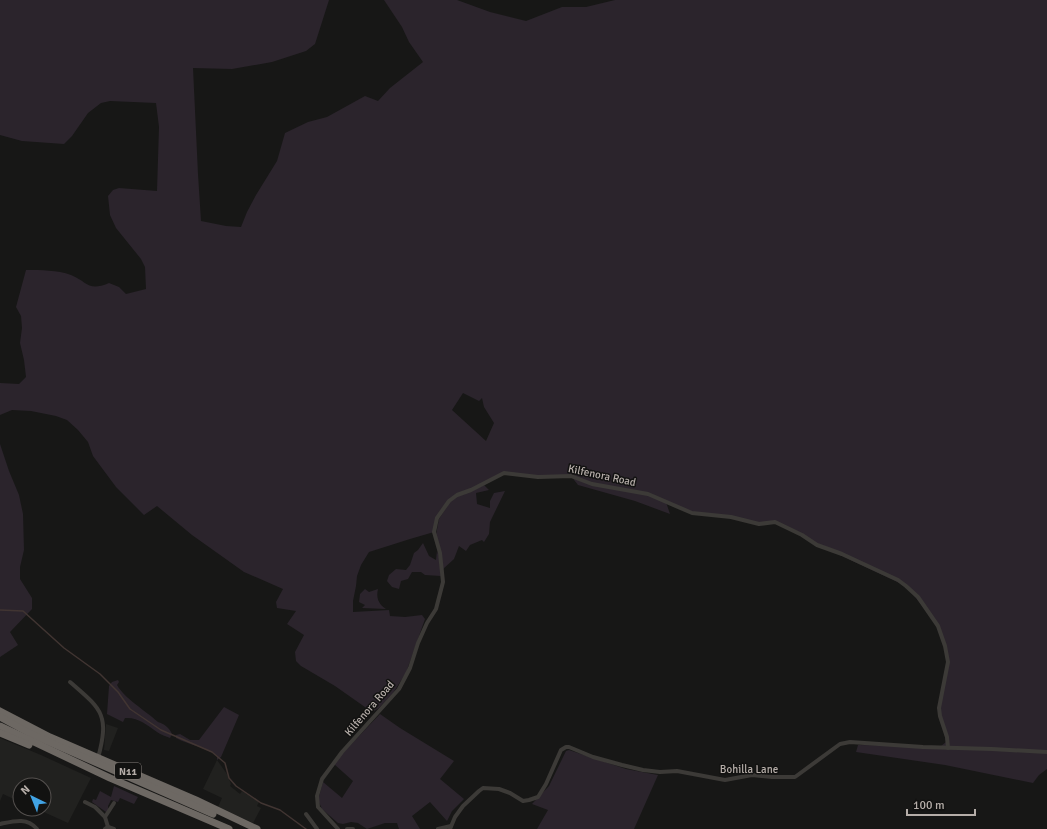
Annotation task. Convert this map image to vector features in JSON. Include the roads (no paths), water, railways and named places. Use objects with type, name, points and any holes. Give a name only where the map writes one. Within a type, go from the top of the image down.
[{"type":"highway","name":"N11","points":[[0,711],[50,737],[196,800],[257,829]]},
{"type":"highway","name":"N11","points":[[0,717],[31,734],[246,829]]},
{"type":"highway","name":"N11","points":[[0,726],[54,752],[229,829]]},
{"type":"highway","name":"N11","points":[[0,733],[36,748],[54,752]]},
{"type":"highway","name":"N11","points":[[218,824],[226,829]]},
{"type":"street","name":"Kilfenora Road","points":[[338,829],[321,811],[317,803],[318,789],[322,779],[342,752],[399,688],[410,668],[427,623],[436,609],[443,582],[440,553],[434,532],[437,518],[449,501],[457,495],[471,490],[504,473],[538,478],[571,476],[592,484],[648,494],[692,513],[731,517],[759,524],[775,522],[802,535],[816,545],[842,554],[906,586],[918,597],[938,626],[947,653],[947,670],[940,708],[940,716],[947,737],[948,748]]},
{"type":"street","points":[[70,682],[100,711],[103,720],[101,745],[98,758]]},
{"type":"street","name":"Bohilla Lane","points":[[450,827],[463,806],[483,788],[499,789],[510,793],[523,801],[538,797],[546,784],[562,750],[566,747],[593,757],[643,770],[660,772],[677,771],[725,780],[752,775],[794,777],[840,744],[850,742],[1047,752]]},
{"type":"street","points":[[85,802],[95,807],[106,817]]},
{"type":"street","points":[[114,803],[106,817],[106,828],[114,829]]},
{"type":"street","points":[[306,814],[317,829]]},
{"type":"street","points":[[0,824],[26,821],[32,823],[37,829]]},
{"type":"street","points":[[438,829],[450,827]]},
{"type":"street","points":[[347,829],[353,829]]},
{"type":"waterway","points":[[0,610],[23,611],[64,648],[100,674],[118,692],[130,709],[161,730],[212,752],[225,763],[229,778],[236,786],[261,803],[280,810],[306,829]]}]
